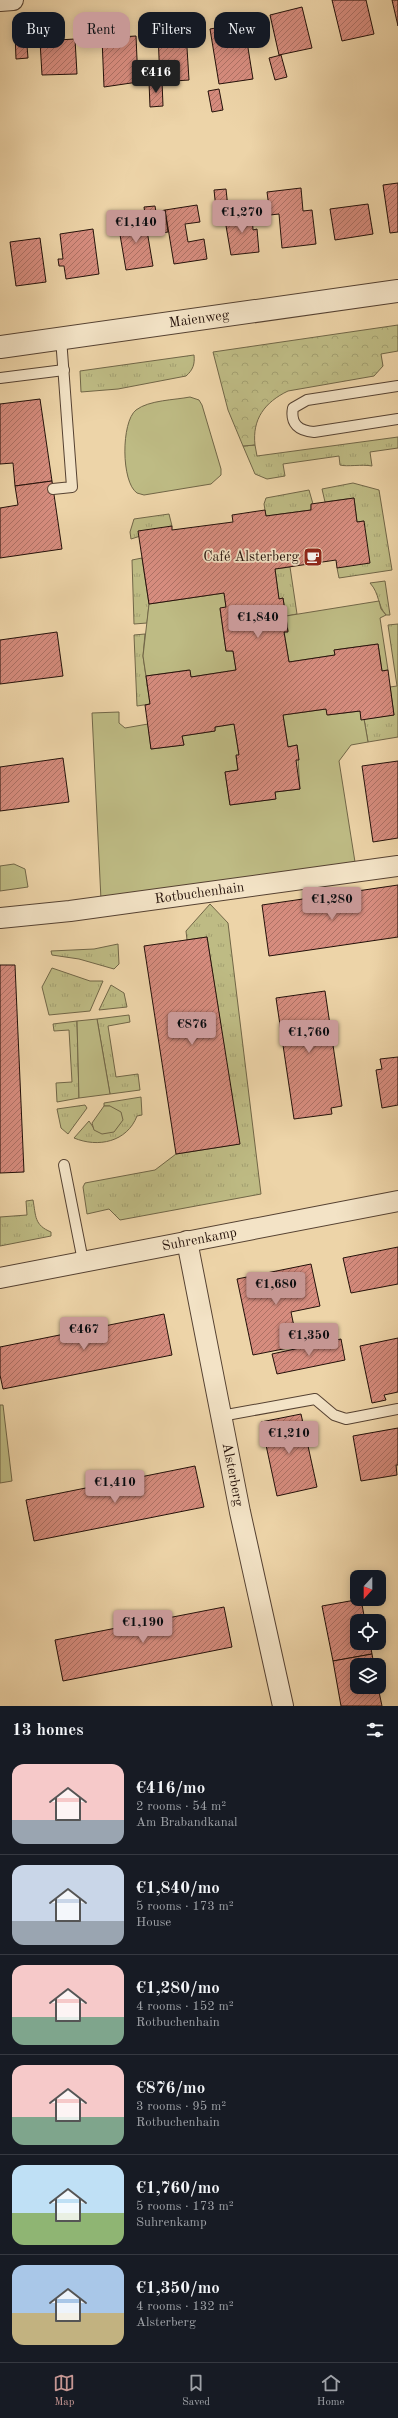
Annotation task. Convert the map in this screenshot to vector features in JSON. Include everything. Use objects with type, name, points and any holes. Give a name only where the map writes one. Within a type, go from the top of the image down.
[{"type":"street","points":[[0,1],[13,0]]},
{"type":"street","name":"Maienweg","points":[[0,347],[398,291]]},
{"type":"street","name":"Rotbuchenhain","points":[[0,918],[105,906],[398,866]]},
{"type":"street","name":"Suhrenkamp","points":[[0,1278],[398,1201]]},
{"type":"street","name":"Alsterberg","points":[[188,1242],[221,1416],[283,1706]]},
{"type":"lane","points":[[53,489],[72,487],[62,338]]},
{"type":"lane","points":[[0,378],[64,370]]},
{"type":"lane","points":[[398,386],[307,400],[293,408],[291,415],[297,427],[304,432],[314,432],[398,419]]},
{"type":"lane","points":[[64,1165],[83,1261]]},
{"type":"lane","points":[[221,1416],[315,1399],[334,1415],[346,1419],[398,1409]]},
{"type":"green space","points":[[398,325],[398,351],[381,354],[383,366],[374,376],[288,391],[280,395],[267,406],[258,419],[255,445],[243,446],[228,410],[213,352]]},
{"type":"green space","points":[[194,355],[193,367],[186,376],[118,389],[81,392],[80,371]]},
{"type":"green space","points":[[190,397],[199,400],[202,405],[221,469],[221,475],[211,484],[144,495],[137,493],[132,487],[128,477],[126,465],[126,439],[131,417],[136,410],[148,404]]},
{"type":"green space","points":[[398,437],[398,448],[370,452],[372,466],[340,465],[339,456],[283,464],[285,476],[267,479],[255,474],[243,446],[255,445],[257,456]]},
{"type":"green space","points":[[353,483],[379,490],[392,570],[339,578],[337,568],[364,521],[357,522],[354,498],[325,502],[322,489]]},
{"type":"green space","points":[[309,490],[313,504],[311,505],[311,510],[266,516],[264,504],[266,498]]},
{"type":"green space","points":[[169,514],[172,526],[131,539],[130,532],[134,519]]},
{"type":"green space","points":[[142,558],[149,604],[147,623],[134,624],[132,560]]},
{"type":"green space","points":[[290,567],[297,614],[286,616],[283,598],[279,599],[275,569]]},
{"type":"green space","points":[[385,581],[390,615],[386,615],[383,611],[370,583]]},
{"type":"green space","points":[[224,593],[226,607],[220,609],[226,651],[233,651],[236,670],[191,677],[189,670],[146,676],[143,656],[149,604]]},
{"type":"green space","points":[[379,601],[381,609],[386,615],[380,618],[388,670],[382,671],[378,644],[334,650],[335,655],[289,662],[284,632],[288,631],[286,616]]},
{"type":"green space","points":[[398,624],[398,737],[368,742],[364,719],[394,715],[390,687],[397,686],[388,625]]},
{"type":"green space","points":[[145,634],[143,656],[150,704],[137,706],[134,635]]},
{"type":"green space","points":[[326,709],[328,715],[360,711],[364,719],[368,742],[351,745],[339,761],[355,862],[101,900],[92,713],[119,712],[119,723],[125,728],[148,724],[151,749],[184,745],[182,736],[215,731],[215,727],[234,724],[239,755],[236,756],[238,770],[225,772],[230,805],[275,799],[275,792],[300,789],[297,745],[288,747],[283,715]]},
{"type":"green space","points":[[14,864],[25,869],[28,887],[0,891],[0,866]]},
{"type":"green space","points":[[210,904],[228,923],[261,1194],[120,1220],[109,1209],[87,1214],[83,1187],[85,1183],[155,1170],[176,1154],[239,1144],[207,937],[187,940],[186,931]]},
{"type":"green space","points":[[118,944],[119,964],[114,969],[79,959],[52,955],[51,951],[94,949]]},
{"type":"green space","points":[[52,968],[90,981],[103,981],[90,1011],[49,1015],[42,987]]},
{"type":"green space","points":[[111,985],[124,993],[127,1007],[99,1010]]},
{"type":"green space","points":[[129,1015],[130,1022],[108,1026],[116,1077],[138,1074],[140,1090],[110,1094],[97,1019]]},
{"type":"green space","points":[[97,1019],[110,1094],[79,1098],[77,1021]]},
{"type":"green space","points":[[77,1021],[79,1098],[57,1102],[56,1083],[72,1082],[69,1030],[54,1031],[53,1024]]},
{"type":"green space","points":[[141,1097],[142,1115],[137,1116],[126,1132],[119,1137],[102,1142],[83,1141],[74,1138],[89,1121],[95,1130],[110,1106],[104,1106],[104,1103]]},
{"type":"green space","points":[[85,1105],[87,1108],[68,1134],[61,1128],[57,1109]]},
{"type":"green space","points":[[104,1106],[110,1106],[121,1112],[123,1120],[114,1132],[102,1134],[94,1130],[92,1123]]},
{"type":"green space","points":[[33,1200],[39,1223],[51,1232],[51,1236],[0,1246],[0,1217],[27,1215],[26,1201]]},
{"type":"green space","points":[[0,1405],[3,1405],[12,1481],[0,1483]]},
{"type":"building","points":[[332,0],[366,0],[374,34],[342,41]]},
{"type":"building","points":[[392,0],[398,0],[398,26]]},
{"type":"building","points":[[302,7],[312,48],[279,55],[270,15]]},
{"type":"building","points":[[214,28],[214,48],[248,48],[253,79],[219,84],[210,29]]},
{"type":"building","points":[[130,36],[136,36],[138,82],[104,87],[102,48],[130,48]]},
{"type":"building","points":[[73,39],[73,48],[76,48],[77,74],[42,75],[40,48],[65,48],[65,40]]},
{"type":"building","points":[[16,48],[27,48],[28,58],[16,59]]},
{"type":"building","points":[[159,48],[187,48],[189,80],[160,82]]},
{"type":"building","points":[[281,55],[287,77],[275,80],[269,58]]},
{"type":"building","points":[[162,81],[163,106],[150,107],[149,82]]},
{"type":"building","points":[[219,89],[223,110],[212,112],[208,91]]},
{"type":"building","points":[[398,183],[398,232],[390,233],[383,185]]},
{"type":"building","points":[[301,188],[303,211],[312,210],[316,244],[282,248],[279,214],[270,215],[267,192]]},
{"type":"building","points":[[226,189],[228,208],[216,209],[214,190]]},
{"type":"building","points":[[368,204],[373,234],[335,240],[330,209]]},
{"type":"building","points":[[197,205],[200,222],[185,224],[188,242],[204,239],[207,259],[174,264],[165,210]]},
{"type":"building","points":[[155,206],[156,212],[165,210],[168,232],[148,235],[144,207]]},
{"type":"building","points":[[252,212],[253,230],[257,229],[259,252],[231,255],[225,220],[233,219],[233,214]]},
{"type":"building","points":[[145,219],[153,266],[126,270],[118,223]]},
{"type":"building","points":[[93,229],[99,274],[66,279],[64,266],[59,266],[58,259],[63,259],[60,234]]},
{"type":"building","points":[[40,238],[46,282],[16,286],[10,242]]},
{"type":"building","points":[[40,399],[52,481],[15,486],[13,463],[0,464],[0,404]]},
{"type":"building","points":[[52,481],[62,549],[0,558],[0,508],[18,505],[15,486]]},
{"type":"building","points":[[354,498],[357,522],[364,521],[370,563],[337,568],[336,560],[275,569],[279,599],[283,598],[288,632],[284,632],[289,662],[335,655],[334,650],[378,644],[382,671],[388,670],[394,715],[361,720],[360,711],[327,715],[326,709],[283,715],[288,747],[297,745],[299,760],[296,760],[300,789],[275,792],[276,799],[230,805],[225,772],[238,770],[236,755],[239,755],[234,724],[215,727],[215,731],[182,736],[184,745],[151,749],[145,705],[150,704],[146,676],[190,670],[191,677],[236,670],[233,651],[226,651],[220,608],[226,607],[224,593],[149,604],[138,531],[172,526],[172,530],[233,522],[232,515],[265,510],[266,516],[311,510],[311,504]]},
{"type":"building","points":[[57,632],[63,676],[0,684],[0,640]]},
{"type":"building","points":[[63,758],[69,802],[0,811],[0,767]]},
{"type":"building","points":[[398,761],[398,838],[373,842],[362,766]]},
{"type":"building","points":[[398,885],[398,937],[269,956],[262,905]]},
{"type":"building","points":[[207,937],[240,1144],[176,1154],[144,946]]},
{"type":"building","points":[[0,965],[15,965],[24,1172],[0,1173]]},
{"type":"building","points":[[325,991],[342,1106],[331,1108],[332,1114],[294,1119],[276,998]]},
{"type":"building","points":[[398,1057],[398,1105],[382,1108],[376,1070],[382,1069],[380,1059]]},
{"type":"building","points":[[398,1247],[398,1284],[351,1293],[343,1258]]},
{"type":"building","points":[[311,1264],[320,1306],[291,1312],[298,1346],[253,1355],[237,1279]]},
{"type":"building","points":[[164,1314],[172,1355],[3,1389],[0,1375],[0,1347]]},
{"type":"building","points":[[398,1338],[398,1392],[384,1395],[386,1400],[372,1403],[360,1346]]},
{"type":"building","points":[[341,1339],[345,1360],[277,1374],[272,1354]]},
{"type":"building","points":[[301,1414],[317,1487],[277,1496],[261,1422]]},
{"type":"building","points":[[398,1428],[398,1465],[396,1465],[397,1475],[361,1481],[353,1436]]},
{"type":"building","points":[[195,1466],[204,1507],[34,1541],[26,1500]]},
{"type":"building","points":[[350,1601],[350,1606],[362,1606],[364,1614],[350,1614],[350,1650],[371,1650],[372,1654],[333,1661],[322,1606]]},
{"type":"building","points":[[224,1607],[232,1647],[63,1681],[55,1640]]},
{"type":"building","points":[[372,1654],[373,1658],[350,1658],[350,1694],[379,1694],[382,1706],[341,1706],[333,1661]]},
{"type":"place","name":"Café Alsterberg","points":[[313,557]]}]
